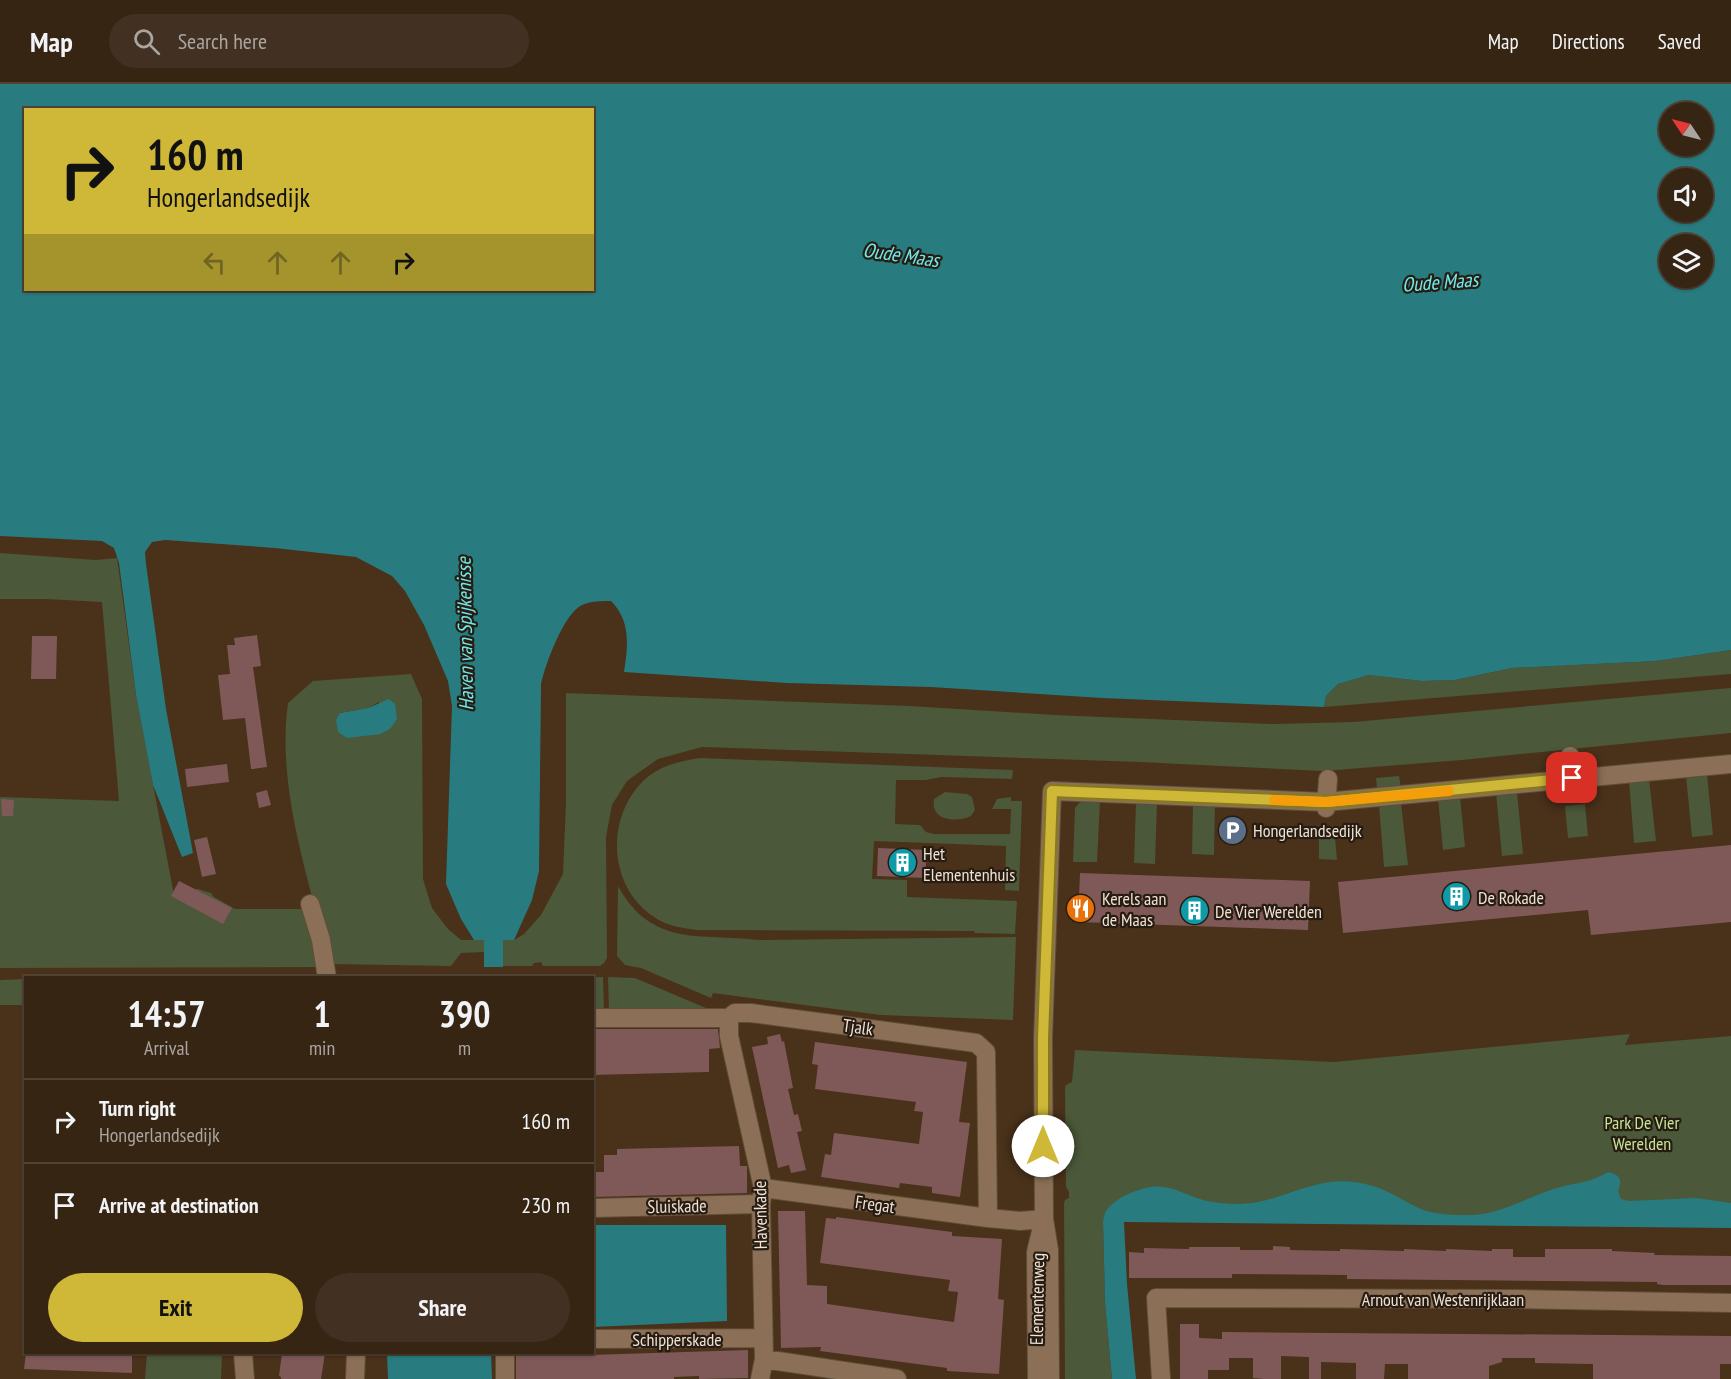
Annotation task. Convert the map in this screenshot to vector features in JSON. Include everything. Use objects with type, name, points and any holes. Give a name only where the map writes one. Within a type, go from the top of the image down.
[{"type":"street","points":[[1570,756],[1573,782]]},
{"type":"street","points":[[1328,779],[1326,805],[1573,782],[1731,764]]},
{"type":"street","name":"Elementenweg","points":[[1050,1379],[1049,1250],[1044,1219],[1043,1038],[1052,791],[1326,805]]},
{"type":"street","points":[[310,904],[321,940],[327,976]]},
{"type":"street","name":"Tjalk","points":[[729,1018],[735,1013],[750,1012],[976,1043],[986,1052],[988,1218]]},
{"type":"street","points":[[594,1018],[729,1018]]},
{"type":"street","name":"Havenkade","points":[[729,1018],[729,1036],[762,1196],[764,1359],[760,1379]]},
{"type":"street","name":"Fregat","points":[[762,1196],[1020,1221],[1044,1219]]},
{"type":"street","name":"Sluiskade","points":[[594,1208],[762,1196]]},
{"type":"street","name":"Elementenweg","points":[[1036,1379],[1036,1252],[1044,1219]]},
{"type":"street","name":"Arnout van Westenrijklaan","points":[[1161,1379],[1156,1298],[1505,1299],[1731,1303]]},
{"type":"street","name":"Schipperskade","points":[[594,1339],[762,1338]]},
{"type":"street","points":[[243,1354],[245,1379]]},
{"type":"street","points":[[355,1379],[356,1354]]},
{"type":"street","points":[[505,1354],[505,1379]]},
{"type":"street","points":[[764,1359],[897,1379]]},
{"type":"green space","points":[[0,553],[96,560],[117,558],[136,695],[174,895],[198,889],[211,893],[235,909],[308,909],[320,963],[316,967],[0,968],[0,797],[119,801],[102,602],[0,599]]},
{"type":"green space","points":[[1731,650],[1731,674],[1324,707],[1326,696],[1338,684],[1369,675],[1422,681],[1455,680],[1512,668],[1656,661]]},
{"type":"green space","points":[[411,674],[422,699],[423,879],[432,908],[448,929],[461,940],[484,940],[484,952],[461,953],[451,966],[329,964],[297,835],[287,769],[288,703],[313,681]],"holes":[[[379,702],[380,734],[340,713],[368,708]]]},
{"type":"green space","points":[[1731,688],[1731,733],[1462,760],[1323,771],[1140,762],[702,747],[658,759],[627,781],[612,805],[606,837],[607,958],[604,963],[600,966],[543,966],[541,962],[534,963],[532,966],[503,966],[503,940],[514,940],[524,934],[541,915],[563,874],[566,693],[910,706],[1055,715],[1273,724],[1353,722]]},
{"type":"green space","points":[[701,758],[1013,770],[1012,779],[941,777],[926,780],[896,780],[895,824],[920,825],[926,832],[934,834],[1010,834],[1011,809],[992,809],[997,799],[1011,797],[1011,801],[1022,801],[1019,891],[1005,890],[1006,846],[874,841],[872,879],[907,880],[907,897],[1017,901],[1015,934],[975,933],[974,931],[696,930],[665,923],[647,911],[633,896],[623,878],[618,858],[617,838],[621,818],[629,799],[648,776],[669,765]]},
{"type":"green space","points":[[1707,774],[1713,835],[1692,837],[1686,776]]},
{"type":"green space","points":[[1399,776],[1401,787],[1377,789],[1376,778]]},
{"type":"green space","points":[[1649,779],[1656,841],[1634,843],[1629,781]]},
{"type":"green space","points":[[945,792],[967,794],[972,797],[975,810],[971,816],[952,819],[940,816],[936,812],[934,799]]},
{"type":"green space","points":[[1517,792],[1523,854],[1502,856],[1496,793]]},
{"type":"green space","points":[[1460,797],[1465,847],[1443,850],[1438,799]]},
{"type":"green space","points":[[1086,800],[1100,801],[1097,862],[1073,862],[1075,808]]},
{"type":"green space","points":[[1136,803],[1157,803],[1155,864],[1134,863]]},
{"type":"green space","points":[[1401,803],[1408,865],[1384,867],[1379,805]]},
{"type":"green space","points":[[1193,804],[1215,805],[1214,855],[1192,854]]},
{"type":"green space","points":[[1585,804],[1588,836],[1568,838],[1565,806]]},
{"type":"green space","points":[[1319,826],[1334,826],[1337,860],[1319,859]]},
{"type":"green space","points":[[618,886],[631,906],[646,920],[680,934],[759,940],[1016,937],[1013,1020],[881,1015],[713,993],[711,998],[641,968],[625,965],[617,956]]},
{"type":"green space","points":[[594,977],[603,977],[604,1011],[594,1012]]},
{"type":"green space","points":[[608,977],[635,978],[706,1008],[609,1011]]},
{"type":"green space","points":[[24,979],[24,1005],[0,1005],[0,980]]},
{"type":"green space","name":"Park De Vier Werelden","points":[[1630,1034],[1625,1045],[1731,1036],[1731,1221],[1103,1222],[1105,1303],[1112,1379],[1065,1379],[1064,1203],[1069,1198],[1069,1192],[1066,1187],[1065,1088],[1072,1082],[1075,1050],[1334,1062]]},
{"type":"green space","points":[[147,1354],[222,1354],[221,1379],[145,1379]]},
{"type":"water","points":[[0,84],[1731,84],[1731,650],[1656,661],[1512,668],[1455,680],[1422,681],[1369,675],[1338,684],[1326,696],[1324,707],[1102,698],[931,687],[787,683],[624,672],[627,643],[622,617],[611,601],[589,603],[575,610],[562,629],[541,684],[539,871],[532,900],[514,940],[503,940],[503,976],[484,976],[484,940],[474,940],[461,919],[446,884],[452,706],[448,681],[424,625],[405,591],[392,576],[356,557],[275,548],[165,540],[152,542],[145,552],[146,564],[166,709],[193,853],[182,857],[153,785],[136,695],[119,563],[114,548],[102,541],[0,536]]},
{"type":"water","points":[[389,699],[395,704],[397,719],[390,729],[380,734],[347,738],[338,732],[336,720],[340,713],[368,708]]},
{"type":"water","points":[[1608,1172],[1619,1178],[1618,1191],[1621,1199],[1629,1201],[1696,1198],[1731,1203],[1731,1228],[1124,1222],[1136,1379],[1112,1379],[1105,1303],[1103,1222],[1105,1213],[1111,1206],[1133,1192],[1151,1187],[1166,1187],[1207,1201],[1239,1204],[1268,1200],[1324,1183],[1354,1182],[1382,1189],[1426,1211],[1470,1215],[1503,1209],[1546,1191],[1590,1180]]},
{"type":"water","points":[[594,1225],[726,1225],[727,1321],[594,1327]]},
{"type":"water","points":[[387,1354],[491,1354],[492,1379],[388,1379]]},
{"type":"pier","points":[[481,967],[506,967],[506,976],[481,976]]},
{"type":"building","points":[[257,635],[261,666],[253,667],[267,767],[251,769],[245,718],[223,720],[218,675],[230,674],[227,645],[235,645],[234,638]]},
{"type":"building","points":[[32,636],[57,636],[56,679],[31,679]]},
{"type":"building","points":[[227,764],[229,782],[187,787],[185,769]]},
{"type":"building","points":[[267,790],[271,805],[259,808],[256,793]]},
{"type":"building","points":[[1,799],[14,800],[13,816],[2,816]]},
{"type":"building","points":[[207,837],[216,874],[202,877],[194,840]]},
{"type":"building","points":[[1731,845],[1731,922],[1591,935],[1588,910],[1343,933],[1338,882]]},
{"type":"building","name":"Het Elementenhuis","points":[[878,848],[927,850],[925,878],[877,876]]},
{"type":"building","name":"De Vier Werelden","points":[[1080,873],[1310,881],[1308,930],[1078,922]]},
{"type":"building","points":[[179,881],[232,908],[223,924],[171,896]]},
{"type":"building","points":[[594,1029],[718,1029],[720,1048],[709,1049],[709,1072],[594,1075]]},
{"type":"building","points":[[780,1034],[782,1042],[784,1041],[793,1088],[788,1089],[794,1115],[798,1114],[802,1131],[797,1132],[806,1170],[791,1173],[789,1165],[778,1168],[752,1047],[768,1044],[767,1037]]},
{"type":"building","points":[[815,1042],[967,1062],[959,1122],[970,1123],[960,1197],[932,1193],[932,1187],[900,1183],[899,1188],[821,1177],[825,1154],[831,1155],[834,1133],[919,1144],[923,1112],[914,1111],[916,1102],[815,1089],[818,1065],[812,1064]]},
{"type":"building","points":[[739,1146],[740,1166],[747,1166],[747,1193],[594,1197],[594,1172],[604,1172],[604,1155],[617,1155],[617,1149]]},
{"type":"building","points":[[778,1211],[805,1211],[807,1285],[827,1286],[827,1304],[954,1322],[958,1292],[948,1291],[950,1280],[820,1263],[826,1218],[836,1219],[836,1217],[952,1232],[952,1236],[1002,1239],[998,1299],[1004,1300],[999,1374],[947,1371],[947,1368],[820,1351],[821,1347],[781,1348]]},
{"type":"building","points":[[1273,1246],[1290,1247],[1290,1250],[1340,1251],[1340,1249],[1492,1251],[1492,1249],[1513,1249],[1513,1257],[1545,1257],[1545,1249],[1612,1249],[1612,1251],[1655,1253],[1654,1255],[1731,1256],[1731,1285],[1663,1285],[1657,1282],[1347,1279],[1347,1275],[1232,1274],[1232,1278],[1129,1278],[1129,1252],[1144,1253],[1144,1248],[1240,1247],[1240,1250],[1273,1250]]},
{"type":"building","points":[[1180,1324],[1199,1324],[1199,1338],[1222,1339],[1222,1332],[1731,1336],[1731,1364],[1720,1364],[1720,1379],[1593,1379],[1593,1364],[1535,1363],[1535,1358],[1502,1358],[1502,1362],[1489,1366],[1489,1379],[1408,1379],[1408,1364],[1385,1364],[1384,1379],[1356,1379],[1356,1363],[1321,1362],[1321,1379],[1309,1379],[1309,1357],[1281,1356],[1281,1379],[1253,1378],[1253,1358],[1229,1358],[1229,1370],[1208,1370],[1208,1379],[1180,1379]]},
{"type":"building","points":[[748,1350],[748,1378],[699,1379],[699,1376],[674,1377],[674,1379],[516,1379],[516,1354],[529,1354],[529,1356]]},
{"type":"building","points":[[26,1354],[132,1354],[132,1373],[24,1369]]},
{"type":"building","points":[[282,1354],[325,1354],[321,1379],[281,1379],[279,1376]]},
{"type":"slow traffic","points":[[1274,800],[1326,802],[1449,791]]},
{"type":"place","name":"Hongerlandsedijk","points":[[1232,830]]},
{"type":"place","name":"Het Elementenhuis","points":[[902,863]]},
{"type":"place","name":"De Rokade","points":[[1457,897]]},
{"type":"place","name":"Kerels aan de Maas","points":[[1081,908]]},
{"type":"place","name":"De Vier Werelden","points":[[1194,911]]},
{"type":"route","points":[[1043,1146],[1043,1038],[1052,791],[1326,802],[1572,778]]},
{"type":"water label","name":"Oude Maas","points":[[901,255]]},
{"type":"water label","name":"Oude Maas","points":[[1440,282]]},
{"type":"water label","name":"Haven van Spijkenisse","points":[[465,634]]}]
